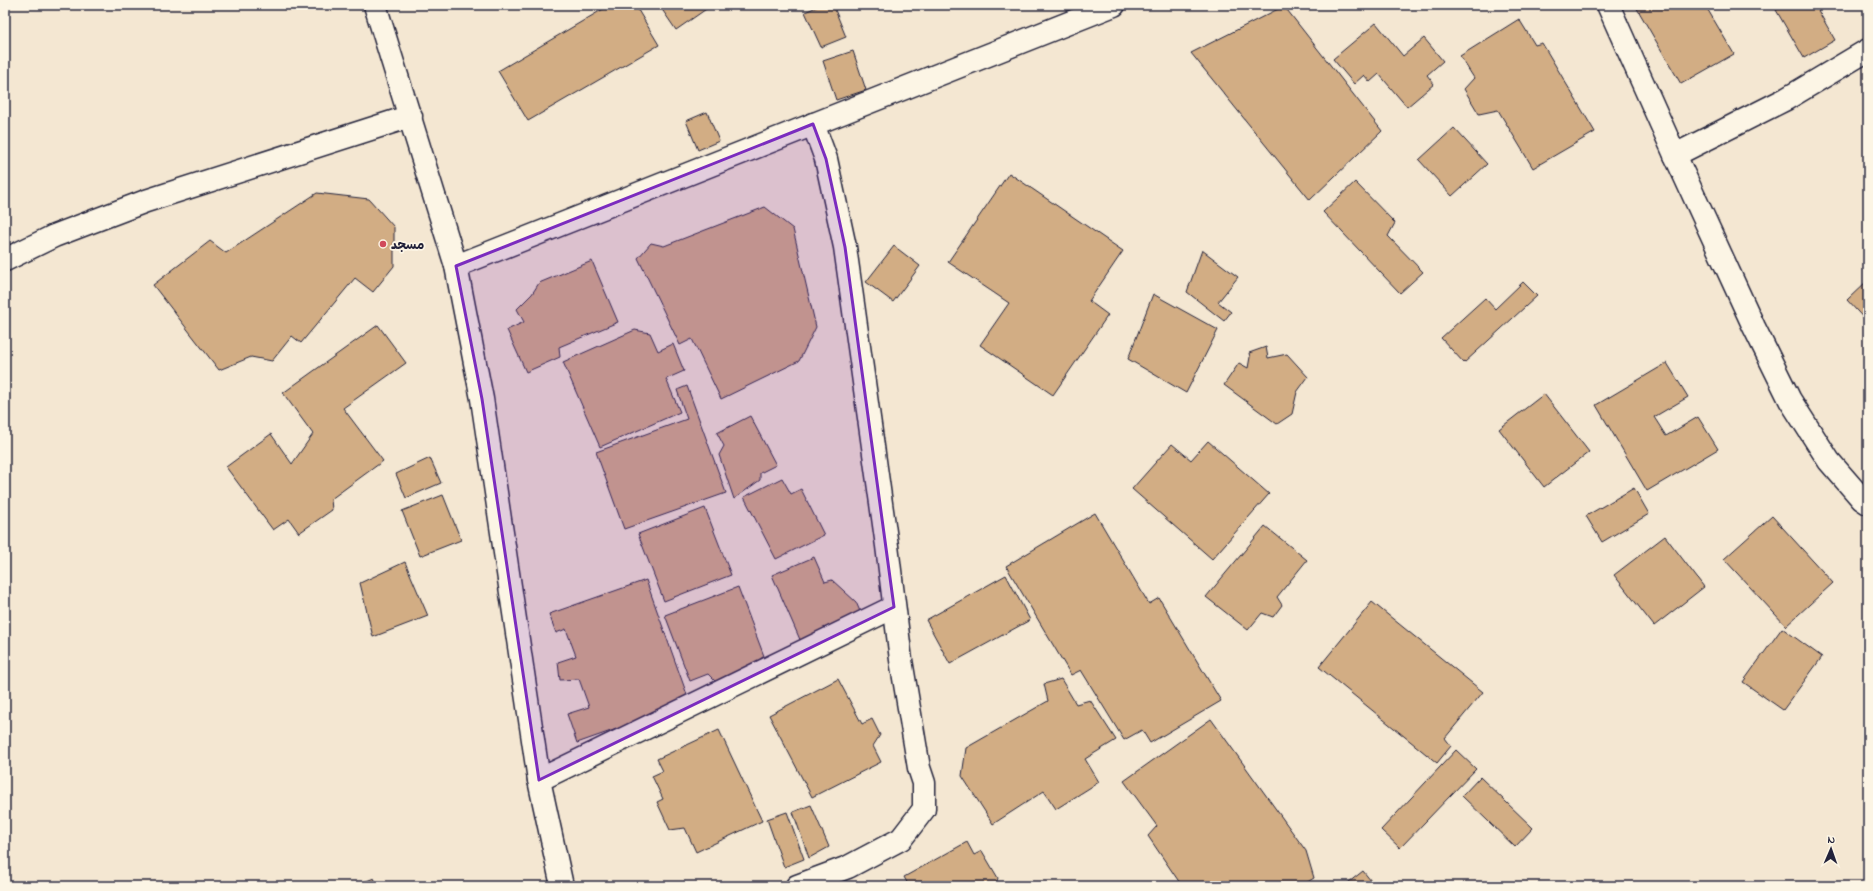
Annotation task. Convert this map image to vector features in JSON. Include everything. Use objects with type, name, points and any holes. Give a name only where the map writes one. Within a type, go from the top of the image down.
[{"type":"street","points":[[375,5],[411,116],[456,266],[482,399],[539,780],[562,886]]},
{"type":"street","points":[[456,266],[1114,5]]},
{"type":"street","points":[[1608,5],[1754,327],[1790,400],[1829,462],[1862,499],[1868,503]]},
{"type":"street","points":[[1675,155],[1786,99],[1868,50]]},
{"type":"street","points":[[5,260],[54,236],[146,201],[411,116]]},
{"type":"street","points":[[797,886],[848,867],[901,839],[924,809],[924,783],[919,768],[900,660],[845,247],[826,159],[813,124]]},
{"type":"street","points":[[539,780],[894,607]]},
{"type":"highlighted area","points":[[813,124],[826,159],[845,247],[894,607],[539,780],[482,399],[456,266]]},
{"type":"building","points":[[610,5],[635,5],[659,45],[528,121],[498,71]]},
{"type":"building","points":[[659,5],[712,5],[676,30]]},
{"type":"building","points":[[821,5],[833,5],[846,37],[821,47],[805,12]]},
{"type":"building","points":[[1635,5],[1705,5],[1734,54],[1681,84]]},
{"type":"building","points":[[1785,5],[1815,5],[1835,40],[1804,58],[1776,10]]},
{"type":"building","points":[[1284,6],[1382,131],[1310,200],[1191,53]]},
{"type":"building","points":[[1519,19],[1535,45],[1542,43],[1595,132],[1533,168],[1498,110],[1479,114],[1464,89],[1474,78],[1460,56]]},
{"type":"building","points":[[1376,23],[1403,56],[1424,38],[1443,61],[1427,75],[1434,84],[1407,107],[1379,74],[1370,82],[1364,75],[1354,84],[1333,59]]},
{"type":"building","points":[[853,51],[866,90],[836,100],[823,61]]},
{"type":"building","points":[[707,112],[719,141],[698,150],[686,121]]},
{"type":"building","points":[[1454,128],[1487,164],[1452,196],[1419,160]]},
{"type":"building","points":[[1009,173],[1123,251],[1089,301],[1108,315],[1053,395],[980,345],[1009,303],[948,262]]},
{"type":"building","points":[[1355,182],[1395,223],[1388,236],[1423,272],[1400,293],[1323,212]]},
{"type":"building","points":[[317,193],[369,199],[394,227],[394,266],[373,292],[355,278],[301,343],[292,336],[272,361],[251,357],[219,370],[153,285],[210,241],[226,253]]},
{"type":"building","points":[[765,207],[793,229],[816,327],[799,361],[721,399],[692,339],[680,345],[638,258],[651,243],[664,246]]},
{"type":"building","points":[[894,246],[920,266],[893,302],[866,282]]},
{"type":"building","points":[[1202,250],[1238,277],[1218,302],[1231,312],[1224,321],[1187,292]]},
{"type":"building","points":[[592,261],[618,322],[559,347],[560,357],[526,372],[507,330],[524,322],[517,309],[532,294],[539,283]]},
{"type":"building","points":[[1868,280],[1868,323],[1847,300]]},
{"type":"building","points":[[1523,282],[1537,296],[1464,363],[1441,338],[1485,298],[1495,309]]},
{"type":"building","points":[[1153,294],[1218,330],[1186,393],[1128,359]]},
{"type":"building","points":[[378,325],[406,363],[343,408],[383,461],[331,499],[332,510],[299,533],[289,519],[273,530],[226,467],[271,434],[292,464],[313,434],[283,393]]},
{"type":"building","points":[[635,330],[650,333],[658,351],[673,344],[684,371],[666,379],[680,412],[600,447],[563,362]]},
{"type":"building","points":[[1266,347],[1268,358],[1287,354],[1308,377],[1297,392],[1292,414],[1277,424],[1224,385],[1239,363],[1248,368],[1250,357],[1249,353]]},
{"type":"building","points":[[1667,363],[1688,397],[1654,417],[1666,436],[1698,417],[1718,449],[1647,491],[1596,405]]},
{"type":"building","points":[[687,386],[726,493],[624,529],[596,452],[687,419],[677,390]]},
{"type":"building","points":[[1544,394],[1589,452],[1544,487],[1499,429]]},
{"type":"building","points":[[750,416],[776,465],[760,473],[760,480],[734,499],[719,455],[724,446],[717,433]]},
{"type":"building","points":[[1208,441],[1269,494],[1212,559],[1132,489],[1172,444],[1191,460]]},
{"type":"building","points":[[430,458],[441,483],[406,498],[396,474]]},
{"type":"building","points":[[782,478],[791,494],[801,489],[824,535],[776,559],[744,497]]},
{"type":"building","points":[[1634,488],[1649,514],[1602,542],[1586,516]]},
{"type":"building","points":[[443,495],[461,540],[420,556],[402,511]]},
{"type":"building","points":[[705,508],[731,575],[664,601],[638,534]]},
{"type":"building","points":[[1095,513],[1149,604],[1159,598],[1221,701],[1150,743],[1142,730],[1124,740],[1081,670],[1071,675],[1006,566]]},
{"type":"building","points":[[1772,516],[1833,583],[1786,626],[1724,559]]},
{"type":"building","points":[[1265,526],[1307,560],[1277,597],[1282,605],[1273,617],[1262,613],[1248,630],[1206,597]]},
{"type":"building","points":[[1665,536],[1704,587],[1654,626],[1614,575]]},
{"type":"building","points":[[814,557],[825,582],[832,580],[856,602],[862,616],[801,642],[772,575]]},
{"type":"building","points":[[405,562],[428,616],[373,637],[360,583]]},
{"type":"building","points":[[1006,575],[1030,620],[950,664],[926,620]]},
{"type":"building","points":[[646,580],[690,703],[577,743],[567,714],[589,707],[579,679],[560,680],[558,662],[576,656],[566,629],[556,633],[549,614]]},
{"type":"building","points":[[738,587],[764,656],[741,675],[717,683],[708,674],[690,681],[665,615]]},
{"type":"building","points":[[1372,602],[1483,692],[1445,738],[1451,746],[1437,763],[1319,667]]},
{"type":"building","points":[[1782,628],[1822,657],[1783,710],[1743,682]]},
{"type":"building","points":[[838,679],[862,724],[872,719],[880,735],[873,746],[881,762],[812,797],[769,715]]},
{"type":"building","points":[[1061,679],[1076,704],[1090,700],[1116,740],[1085,759],[1099,782],[1056,809],[1044,791],[993,824],[962,776],[966,748],[1048,701],[1044,684]]},
{"type":"building","points":[[1211,719],[1306,851],[1314,878],[1301,886],[1182,886],[1148,836],[1157,826],[1124,781]]},
{"type":"building","points":[[719,730],[762,821],[696,852],[685,828],[670,830],[657,802],[663,799],[652,776],[663,771],[657,759]]},
{"type":"building","points":[[1456,750],[1476,769],[1400,848],[1381,830]]},
{"type":"building","points":[[1480,777],[1533,828],[1515,847],[1462,796]]},
{"type":"building","points":[[811,805],[829,847],[809,858],[793,812]]},
{"type":"building","points":[[787,812],[804,859],[784,867],[767,819]]},
{"type":"building","points":[[967,842],[974,855],[982,851],[998,878],[995,886],[932,886],[929,882],[922,886],[909,886],[904,877]]},
{"type":"building","points":[[1363,871],[1375,886],[1344,886]]},
{"type":"building","points":[[374,878],[378,886],[354,886]]},
{"type":"place","name":"مسجد","points":[[383,244]]}]
